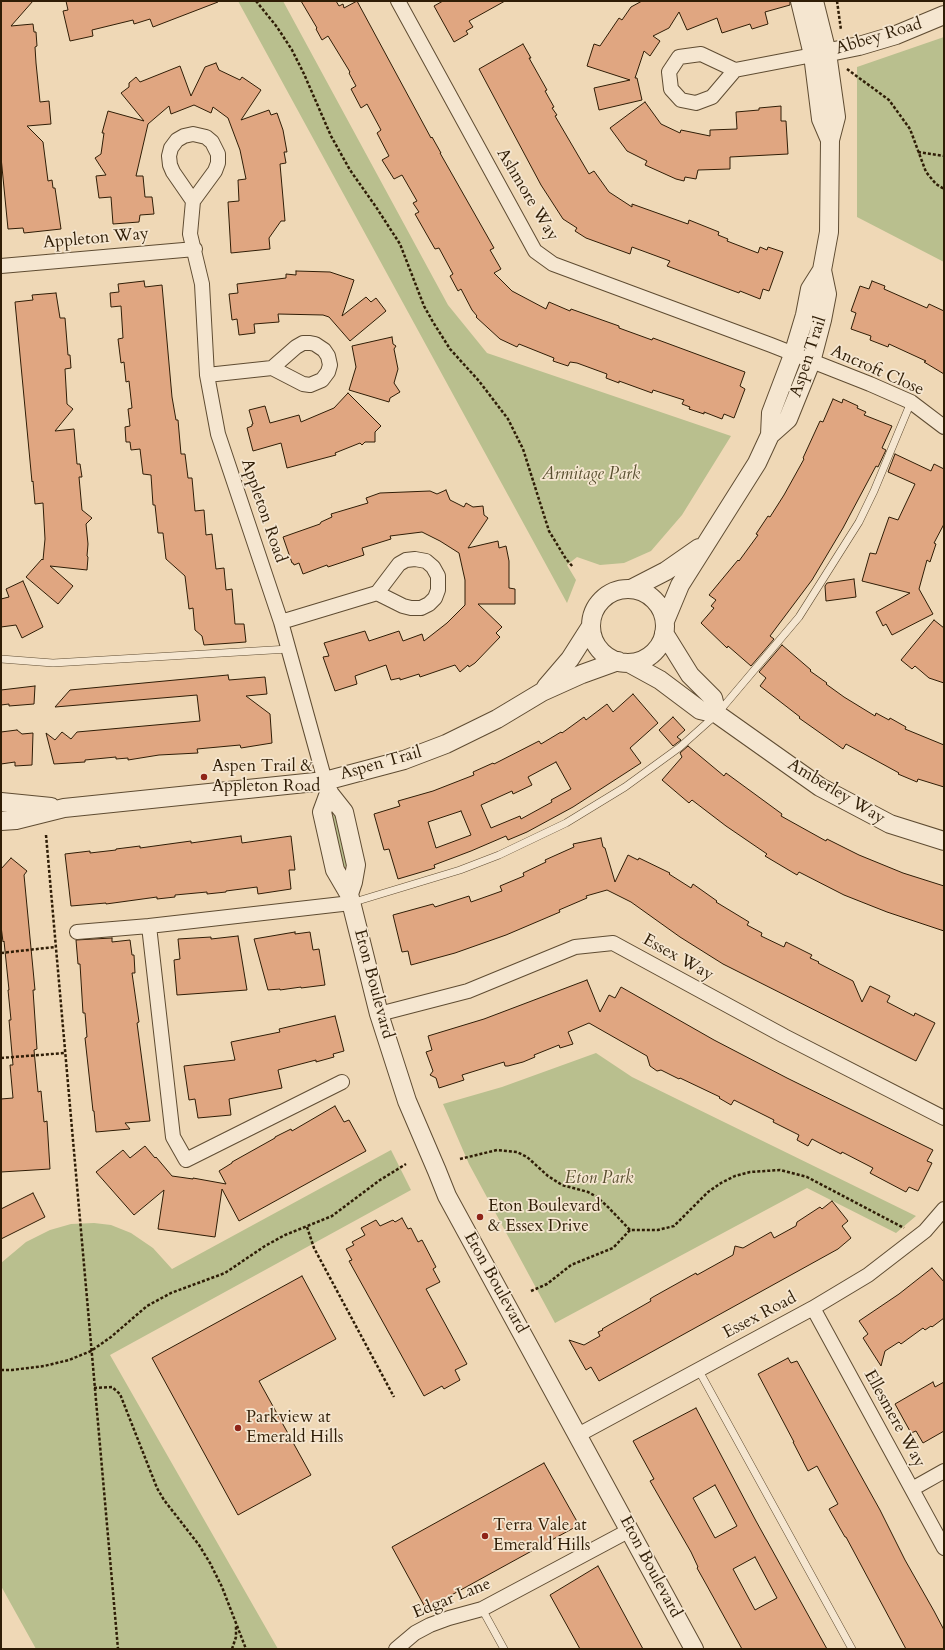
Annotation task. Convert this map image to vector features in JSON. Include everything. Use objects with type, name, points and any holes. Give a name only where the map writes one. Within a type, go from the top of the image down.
[{"type":"street","name":"Ashmore Way","points":[[398,1],[535,251],[553,264],[793,354]]},
{"type":"street","name":"Aspen Trail","points":[[800,1],[820,54]]},
{"type":"street","name":"Aspen Trail","points":[[770,435],[771,413],[793,354],[805,315],[810,289],[822,270],[829,232],[830,140],[821,119],[820,54],[814,1]]},
{"type":"street","name":"Abbey Road","points":[[820,54],[845,49],[896,35],[944,15]]},
{"type":"street","points":[[735,70],[712,97],[696,103],[682,100],[671,89],[669,72],[679,57],[701,54],[735,70],[820,54]]},
{"type":"street","points":[[192,134],[206,137],[212,142],[218,154],[218,163],[215,171],[193,201],[173,172],[170,165],[169,156],[177,140],[192,134]]},
{"type":"street","name":"Appleton Road","points":[[193,201],[190,234],[195,248],[202,284],[207,375],[218,434],[281,622],[327,787]]},
{"type":"street","name":"Appleton Way","points":[[1,266],[195,248]]},
{"type":"street","name":"Aspen Trail","points":[[1,821],[16,820],[64,808],[327,787],[446,744],[497,719],[542,692],[582,674],[623,662],[641,661],[652,654],[660,645],[680,585],[757,463],[770,435],[788,418],[811,362],[822,320],[827,294],[822,270]]},
{"type":"street","name":"Ancroft Close","points":[[793,354],[870,384],[911,402],[944,426]]},
{"type":"street","points":[[207,375],[272,368]]},
{"type":"street","name":"Aspen Trail","points":[[542,692],[570,659],[591,626],[593,614],[599,604],[608,596],[618,591],[631,589],[666,571],[706,543]]},
{"type":"street","points":[[631,589],[643,592],[653,599],[661,609],[665,627],[690,675],[713,698],[717,714]]},
{"type":"street","points":[[281,622],[377,593]]},
{"type":"street","points":[[591,626],[593,638],[598,648],[607,656],[623,662]]},
{"type":"street","name":"Amberley Way","points":[[623,662],[660,680],[700,710],[717,714],[820,787],[890,824],[944,841]]},
{"type":"street","name":"Eton Boulevard","points":[[327,787],[322,812],[335,870],[350,899],[379,1014],[407,1100],[447,1196],[694,1649]]},
{"type":"street","name":"Aspen Trail","points":[[1,802],[64,808]]},
{"type":"street","points":[[77,932],[149,926],[350,899]]},
{"type":"street","points":[[149,926],[173,1137],[186,1160],[342,1082]]},
{"type":"street","name":"Essex Way","points":[[379,1014],[468,991],[575,947],[612,943],[784,1036],[944,1118]]},
{"type":"street","name":"Essex Road","points":[[578,1435],[813,1308],[868,1275],[925,1231],[944,1209]]},
{"type":"street","name":"Ellesmere Way","points":[[813,1308],[944,1548]]},
{"type":"street","points":[[912,1489],[944,1471]]},
{"type":"street","name":"Edgar Lane","points":[[396,1649],[415,1633],[430,1625],[482,1609],[630,1530]]},
{"type":"lane","points":[[350,899],[460,870],[499,855],[566,823],[625,787],[680,747],[717,714],[799,617],[859,522],[874,491],[911,402]]},
{"type":"lane","points":[[1,659],[53,663],[289,649]]},
{"type":"lane","points":[[698,1369],[852,1649]]},
{"type":"lane","points":[[482,1609],[504,1649]]},
{"type":"path","points":[[256,1],[277,27],[292,50],[331,136],[350,170],[400,244],[424,306],[433,322],[450,350],[479,381],[508,419],[523,449],[549,531],[573,567]]},
{"type":"path","points":[[837,1],[847,70],[889,100],[910,129],[926,172],[936,184],[944,189]]},
{"type":"path","points":[[918,152],[944,156]]},
{"type":"path","points":[[46,835],[118,1649]]},
{"type":"path","points":[[1,953],[55,948]]},
{"type":"path","points":[[2,1058],[65,1053]]},
{"type":"path","points":[[460,1159],[497,1150],[517,1152],[527,1157],[548,1176],[562,1184],[588,1192],[597,1197],[630,1230],[658,1230],[674,1226],[708,1192],[721,1183],[736,1176],[750,1172],[780,1170],[807,1177],[905,1229]]},
{"type":"path","points":[[1,1370],[44,1366],[69,1360],[91,1351],[111,1337],[147,1306],[171,1293],[226,1273],[265,1246],[285,1235],[332,1216],[380,1180],[406,1164]]},
{"type":"path","points":[[307,1227],[314,1248],[394,1397]]},
{"type":"path","points":[[531,1291],[547,1284],[571,1265],[613,1248],[630,1230]]},
{"type":"path","points":[[94,1388],[112,1387],[120,1394],[164,1500],[199,1545],[210,1563],[222,1587],[246,1649]]},
{"type":"path","points":[[232,1649],[236,1637],[236,1622]]},
{"type":"green space","name":"Armitage Park","points":[[238,1],[283,1],[448,305],[487,353],[731,436],[682,515],[651,551],[624,563],[600,565],[577,557],[567,565],[576,580],[567,603]]},
{"type":"green space","points":[[944,37],[944,262],[857,217],[857,67]]},
{"type":"green space","points":[[331,815],[337,817],[347,865],[345,867],[343,867]]},
{"type":"green space","name":"Eton Park","points":[[596,1053],[632,1077],[916,1216],[896,1233],[807,1188],[555,1323],[469,1164],[443,1104],[502,1087]]},
{"type":"green space","points":[[391,1150],[411,1190],[110,1355],[278,1649],[36,1649],[1,1586],[1,1263],[26,1242],[50,1230],[71,1224],[94,1223],[111,1225],[131,1233],[153,1248],[172,1269]]},
{"type":"building","points":[[1,1],[33,1],[11,26],[33,24],[34,32],[36,32],[37,46],[35,47],[40,102],[49,101],[51,124],[27,126],[43,142],[48,181],[52,180],[53,188],[55,188],[61,229],[24,233],[23,228],[8,229],[1,157]]},
{"type":"building","points":[[66,1],[218,2],[153,27],[150,19],[134,24],[133,20],[92,30],[93,36],[70,41],[63,11],[68,10]]},
{"type":"building","points":[[301,1],[336,1],[339,6],[343,4],[344,8],[357,1],[431,138],[432,137],[494,248],[490,250],[501,269],[494,273],[512,291],[546,309],[549,302],[570,311],[571,309],[619,326],[619,328],[652,340],[653,338],[745,372],[740,386],[745,389],[734,418],[724,414],[722,419],[704,412],[704,414],[689,409],[690,407],[682,404],[684,400],[653,390],[652,393],[619,381],[619,383],[606,378],[607,374],[577,363],[570,362],[568,366],[553,361],[554,358],[519,344],[517,347],[500,339],[476,317],[477,316],[472,310],[461,289],[458,291],[450,276],[453,274],[439,248],[435,249],[415,214],[419,212],[413,203],[417,201],[402,175],[394,179],[382,160],[389,156],[377,133],[381,130],[367,104],[361,108],[351,89],[356,86],[349,73],[350,72],[328,36],[322,40],[316,29],[317,28]]},
{"type":"building","points":[[443,1],[505,1],[469,21],[473,27],[466,31],[468,34],[454,42],[434,6]]},
{"type":"building","points":[[642,1],[790,1],[790,5],[765,12],[768,24],[752,29],[750,24],[722,33],[717,18],[687,30],[679,12],[669,28],[653,36],[660,41],[650,56],[644,51],[635,78],[637,78],[642,100],[599,110],[594,88],[630,80],[587,66],[594,44],[600,46],[619,18],[622,20],[631,7]]},
{"type":"building","points":[[523,44],[547,90],[545,91],[554,107],[552,108],[557,115],[555,116],[589,174],[594,171],[609,192],[632,207],[632,204],[688,224],[689,220],[719,232],[718,235],[728,239],[727,241],[758,253],[760,247],[767,250],[768,247],[783,252],[769,291],[763,289],[760,299],[740,291],[739,293],[667,266],[670,261],[632,247],[630,254],[586,238],[575,231],[577,228],[563,219],[541,185],[479,69]]},
{"type":"building","points":[[216,63],[219,70],[240,80],[242,77],[261,90],[241,120],[269,110],[271,115],[277,113],[283,130],[287,152],[284,152],[286,163],[280,164],[285,221],[281,221],[269,238],[270,249],[231,253],[228,202],[239,201],[238,180],[246,179],[240,150],[228,118],[213,107],[211,113],[194,105],[171,114],[169,106],[148,124],[136,176],[143,176],[145,197],[152,197],[154,214],[140,215],[139,222],[113,224],[111,197],[99,198],[96,176],[106,175],[95,158],[101,154],[104,133],[102,133],[108,111],[144,121],[121,93],[129,87],[129,83],[136,77],[140,82],[180,66],[191,96],[205,67]]},
{"type":"building","points":[[645,102],[661,124],[680,133],[681,130],[710,136],[710,130],[737,129],[736,112],[781,106],[781,121],[786,121],[788,154],[730,157],[730,169],[698,170],[696,179],[685,177],[684,181],[676,179],[645,165],[647,161],[627,151],[610,128]]},
{"type":"building","points":[[296,271],[330,272],[354,280],[342,316],[366,297],[371,302],[376,298],[386,311],[350,341],[329,317],[323,315],[278,314],[279,322],[254,324],[255,333],[239,335],[237,319],[232,320],[229,294],[238,293],[237,284],[286,278],[286,274],[296,275]]},
{"type":"building","points":[[144,281],[145,287],[162,285],[172,397],[176,420],[178,420],[181,454],[185,454],[188,478],[192,478],[195,511],[204,510],[206,535],[212,534],[216,569],[224,568],[226,590],[232,589],[235,624],[244,624],[246,642],[204,645],[202,636],[195,630],[193,608],[189,609],[185,576],[166,559],[163,533],[158,533],[155,505],[153,505],[151,475],[143,474],[140,449],[131,450],[130,442],[126,442],[125,427],[130,426],[128,409],[132,408],[129,381],[126,382],[124,362],[121,363],[118,339],[123,338],[121,306],[111,307],[110,293],[119,292],[118,284]]},
{"type":"building","points":[[872,281],[885,286],[884,289],[927,308],[929,304],[944,311],[944,374],[924,362],[926,361],[889,344],[888,347],[870,340],[871,336],[851,329],[856,313],[851,311],[860,286],[869,289]]},
{"type":"building","points":[[56,293],[60,318],[65,318],[68,355],[70,355],[71,368],[65,369],[67,404],[73,409],[55,431],[74,429],[77,464],[80,464],[82,477],[79,477],[82,510],[92,518],[86,524],[88,544],[87,570],[50,566],[73,586],[58,604],[26,577],[42,559],[43,560],[45,539],[43,503],[35,504],[33,481],[32,482],[15,302],[33,300],[32,295]]},
{"type":"building","points":[[392,337],[393,344],[396,346],[394,349],[398,369],[394,383],[400,392],[390,398],[389,402],[349,390],[356,367],[352,346]]},
{"type":"building","points":[[348,393],[381,426],[375,432],[375,442],[365,442],[362,445],[360,443],[335,453],[336,455],[287,468],[281,443],[253,451],[247,428],[253,424],[249,410],[265,406],[270,423],[299,415],[301,422],[334,408]]},
{"type":"building","points":[[833,399],[842,403],[843,399],[858,406],[857,408],[866,412],[864,415],[892,426],[882,448],[886,450],[878,467],[876,466],[843,528],[812,580],[770,636],[774,639],[751,666],[728,646],[727,648],[701,623],[714,608],[711,606],[716,600],[709,595],[738,560],[739,561],[758,535],[756,534],[768,516],[770,517],[784,495],[804,459],[803,458],[820,421],[823,422]]},
{"type":"building","points":[[895,454],[931,471],[934,464],[944,469],[944,524],[934,543],[936,544],[930,562],[927,560],[919,589],[933,614],[892,635],[886,624],[883,626],[876,612],[910,593],[862,581],[870,553],[876,554],[889,517],[898,520],[915,484],[888,472]]},
{"type":"building","points":[[446,490],[450,500],[464,507],[466,503],[473,507],[483,506],[484,515],[488,518],[468,548],[498,541],[499,548],[506,546],[509,561],[509,588],[515,589],[515,604],[478,604],[502,627],[496,633],[500,637],[475,663],[469,667],[468,665],[460,672],[455,665],[420,677],[419,674],[400,680],[400,678],[391,680],[386,665],[355,676],[357,684],[335,691],[323,657],[329,656],[324,643],[365,631],[369,641],[399,631],[403,641],[422,634],[424,641],[447,623],[465,605],[465,580],[459,553],[422,532],[390,536],[391,539],[362,548],[364,555],[328,567],[327,565],[303,574],[299,563],[294,565],[292,563],[283,537],[320,524],[321,522],[332,517],[331,514],[368,503],[366,498],[380,493],[430,491],[437,494]]},
{"type":"building","points":[[854,579],[856,597],[826,601],[825,586],[827,583]]},
{"type":"building","points":[[23,581],[43,627],[22,638],[16,625],[1,627],[1,599],[9,597],[6,589]]},
{"type":"building","points":[[934,620],[944,628],[944,683],[929,678],[915,666],[912,669],[901,660]]},
{"type":"building","points":[[782,645],[811,670],[810,671],[844,697],[875,716],[876,713],[889,720],[890,718],[906,727],[905,729],[944,745],[944,787],[918,779],[917,782],[898,774],[899,773],[846,744],[843,749],[799,718],[800,717],[760,686],[766,678],[759,672]]},
{"type":"building","points":[[228,675],[229,680],[265,677],[267,694],[246,696],[270,714],[272,743],[241,748],[240,745],[197,749],[198,753],[159,755],[128,760],[128,758],[116,759],[116,757],[85,760],[85,762],[54,764],[46,733],[55,740],[62,732],[71,739],[77,732],[200,721],[197,695],[55,707],[70,690]]},
{"type":"building","points":[[35,686],[34,704],[9,706],[9,704],[1,705],[1,690]]},
{"type":"building","points":[[633,694],[658,723],[630,748],[641,763],[573,807],[527,832],[508,840],[506,836],[434,865],[435,868],[398,879],[389,849],[384,850],[374,814],[400,806],[398,801],[433,791],[474,775],[473,772],[493,763],[494,764],[539,741],[541,744],[561,732],[562,733],[584,717],[586,720],[607,704],[613,712]],"holes":[[[556,762],[571,789],[551,800],[552,802],[521,819],[520,816],[491,828],[481,805],[512,791],[513,794],[532,785],[528,777]],[[461,811],[471,835],[436,848],[428,822]]]},
{"type":"building","points":[[673,717],[685,730],[677,737],[681,740],[673,746],[659,730]]},
{"type":"building","points":[[17,730],[22,734],[33,733],[32,765],[15,766],[15,762],[1,764],[1,732]]},
{"type":"building","points":[[688,746],[724,776],[726,773],[782,814],[781,816],[826,841],[827,839],[859,855],[903,873],[944,886],[944,931],[887,912],[844,895],[799,872],[797,875],[765,856],[767,854],[726,826],[692,800],[689,803],[662,780],[682,757],[680,753]]},
{"type":"building","points":[[241,836],[242,843],[291,836],[295,870],[289,870],[291,889],[258,894],[257,887],[207,894],[207,892],[175,895],[175,897],[157,899],[157,897],[106,904],[71,906],[65,854],[90,851],[90,853],[140,846],[140,848],[191,841],[191,843]]},
{"type":"building","points":[[601,838],[615,882],[628,855],[638,860],[639,858],[670,873],[669,874],[691,888],[693,884],[717,901],[716,902],[749,922],[747,925],[762,933],[761,936],[784,947],[786,942],[812,955],[810,958],[819,962],[818,963],[853,981],[862,1002],[870,986],[890,996],[887,1002],[914,1016],[915,1013],[935,1023],[916,1061],[723,964],[680,937],[631,902],[607,890],[586,896],[587,898],[559,910],[560,912],[506,935],[455,953],[411,965],[408,951],[402,952],[393,915],[433,904],[435,907],[469,896],[471,902],[502,891],[500,886],[524,876],[523,873],[546,862],[545,860],[574,847],[573,844]]},
{"type":"building","points":[[11,858],[27,871],[24,875],[35,990],[33,990],[37,1049],[34,1050],[38,1092],[41,1091],[44,1122],[47,1121],[50,1169],[1,1172],[1,1099],[13,1098],[10,1065],[13,1065],[9,1020],[11,1020],[9,990],[1,926],[1,869]]},
{"type":"building","points":[[295,932],[295,934],[310,932],[313,950],[319,949],[325,985],[268,990],[254,939]]},
{"type":"building","points":[[238,936],[247,990],[177,995],[174,960],[180,959],[178,939],[211,937],[211,939]]},
{"type":"building","points":[[112,938],[112,942],[130,940],[132,955],[134,955],[135,973],[132,973],[150,1121],[125,1123],[130,1129],[96,1132],[85,1038],[87,1037],[85,1013],[83,1013],[80,964],[78,964],[76,940]]},
{"type":"building","points":[[587,980],[600,1012],[609,995],[615,998],[621,987],[714,1040],[933,1150],[927,1161],[932,1163],[918,1191],[909,1187],[906,1192],[870,1173],[873,1168],[842,1152],[841,1154],[812,1139],[808,1146],[797,1140],[799,1135],[773,1122],[774,1120],[734,1100],[731,1105],[719,1098],[720,1097],[680,1078],[679,1079],[661,1070],[657,1071],[650,1066],[647,1056],[589,1023],[568,1032],[573,1044],[560,1048],[559,1045],[534,1055],[535,1057],[523,1062],[505,1066],[504,1062],[462,1075],[464,1080],[439,1088],[436,1078],[430,1075],[433,1071],[426,1052],[432,1050],[428,1036],[484,1019]]},
{"type":"building","points":[[335,1016],[344,1051],[333,1054],[334,1057],[278,1070],[282,1088],[229,1099],[231,1115],[198,1118],[195,1099],[189,1100],[184,1066],[235,1060],[231,1042],[280,1032],[279,1029]]},
{"type":"building","points":[[335,1106],[344,1122],[349,1120],[366,1151],[239,1221],[222,1189],[215,1237],[158,1229],[164,1190],[134,1215],[96,1172],[123,1150],[130,1158],[145,1146],[172,1176],[226,1184],[219,1171],[275,1137],[291,1129],[292,1131]]},
{"type":"building","points":[[33,1193],[45,1217],[1,1239],[1,1209]]},
{"type":"building","points":[[832,1201],[848,1221],[842,1226],[851,1238],[838,1249],[599,1381],[591,1367],[586,1370],[569,1340],[584,1345],[600,1336],[598,1332],[603,1330],[602,1329],[651,1301],[650,1299],[653,1297],[696,1273],[697,1275],[733,1255],[735,1246],[743,1248],[771,1232],[774,1238],[796,1226],[797,1222],[820,1207],[822,1209]]},
{"type":"building","points":[[402,1218],[408,1229],[411,1228],[418,1242],[422,1240],[436,1267],[433,1269],[440,1282],[426,1289],[467,1364],[455,1370],[460,1380],[444,1389],[442,1386],[424,1396],[349,1261],[352,1260],[346,1249],[354,1245],[352,1242],[365,1235],[361,1228],[376,1220],[380,1226],[393,1220],[395,1222]]},
{"type":"building","points":[[932,1268],[944,1282],[944,1318],[932,1327],[931,1326],[925,1330],[923,1328],[901,1344],[899,1342],[885,1351],[881,1366],[863,1338],[868,1334],[859,1321],[899,1294]]},
{"type":"building","name":"Parkview at Emerald Hills","points":[[302,1276],[336,1339],[259,1381],[311,1475],[238,1515],[152,1358]]},
{"type":"building","points":[[788,1358],[791,1363],[797,1361],[880,1510],[905,1560],[944,1630],[944,1649],[906,1649],[846,1537],[829,1509],[838,1504],[817,1466],[808,1471],[758,1374]]},
{"type":"building","points":[[933,1382],[935,1387],[944,1382],[944,1431],[923,1443],[916,1431],[911,1433],[895,1404]]},
{"type":"building","points":[[696,1408],[756,1521],[827,1649],[742,1649],[697,1568],[698,1567],[691,1552],[650,1481],[654,1479],[633,1441]],"holes":[[[715,1485],[737,1526],[715,1538],[693,1498]],[[755,1557],[777,1598],[755,1610],[733,1569]]]},
{"type":"building","name":"Terra Vale at Emerald Hills","points":[[544,1463],[579,1525],[426,1609],[392,1547]]},
{"type":"building","points":[[598,1566],[643,1649],[580,1649],[550,1595]]},
{"type":"place","name":"Aspen Trail & Appleton Road","points":[[204,777]]},
{"type":"place","name":"Eton Boulevard & Essex Drive","points":[[480,1217]]},
{"type":"place","name":"Parkview at Emerald Hills","points":[[238,1428]]},
{"type":"place","name":"Terra Vale at Emerald Hills","points":[[485,1536]]}]
